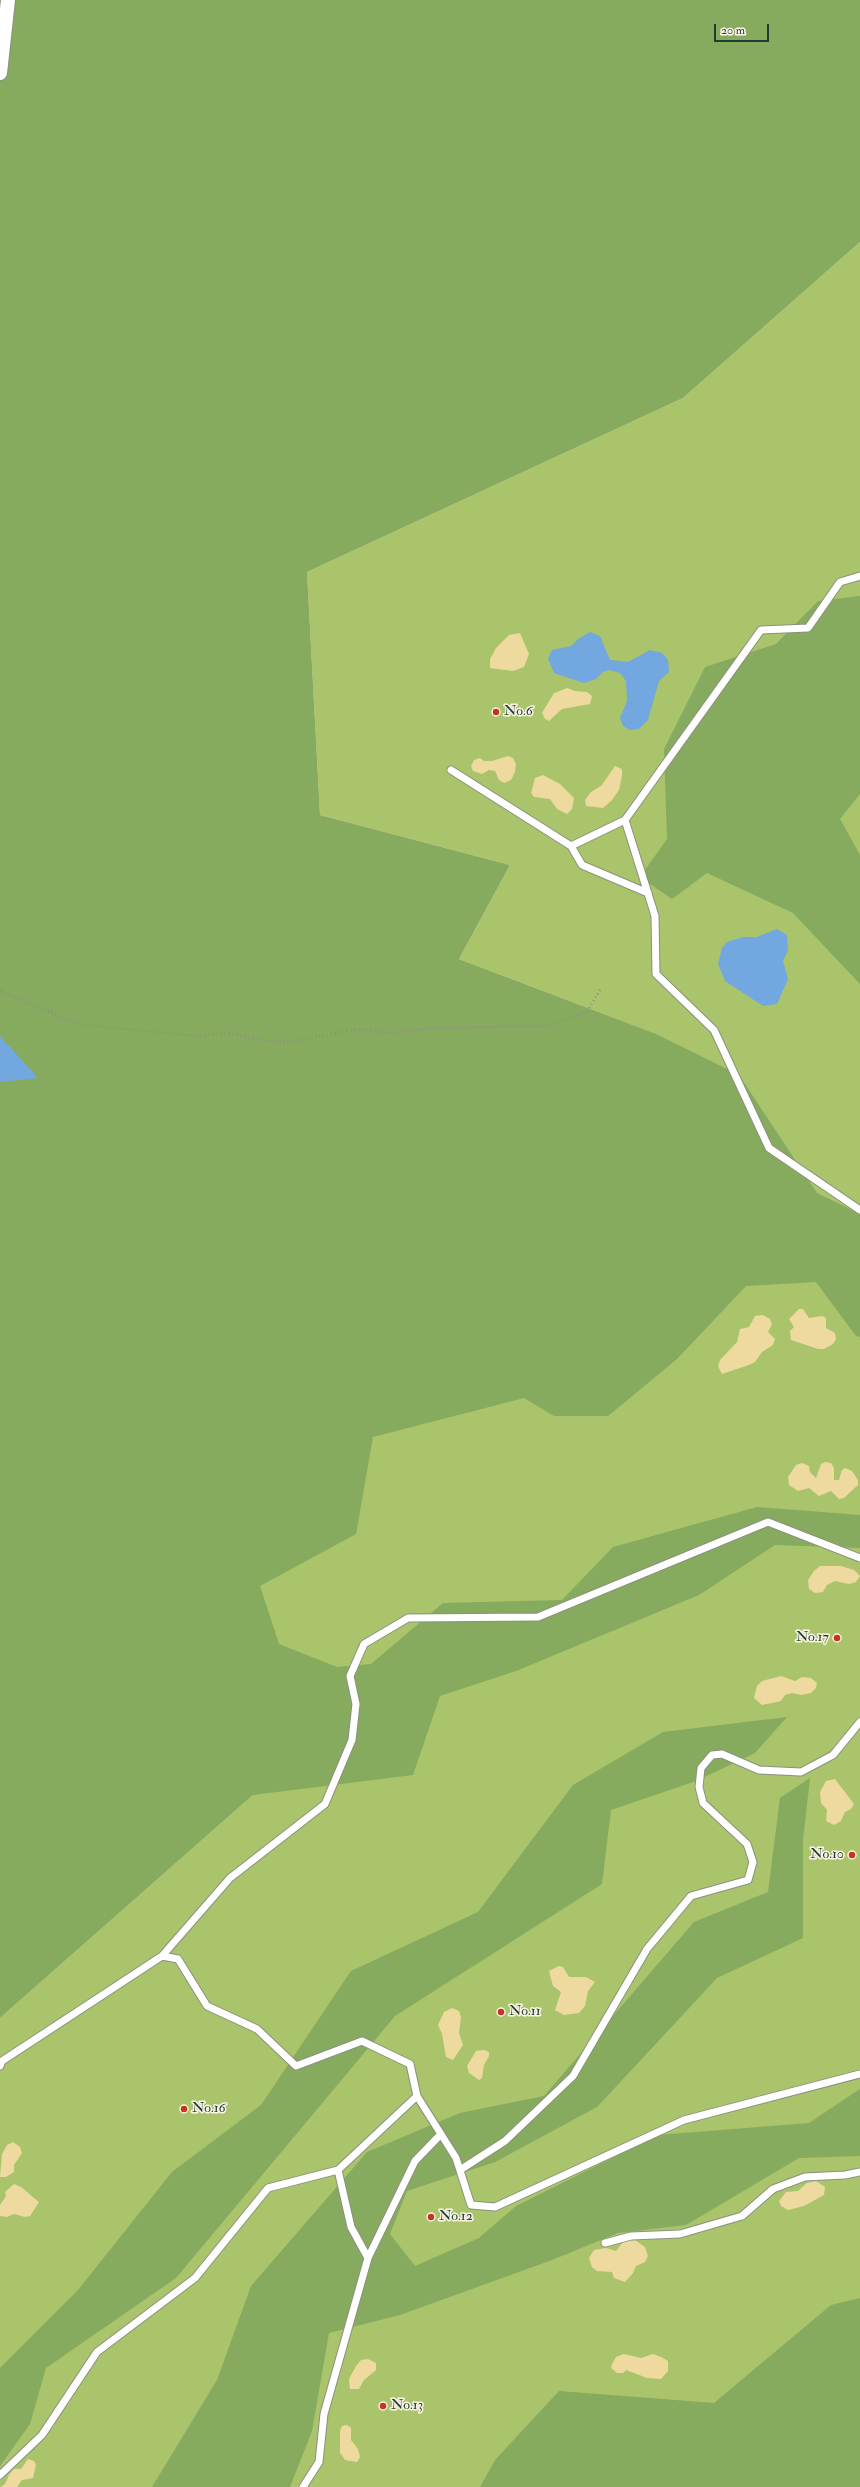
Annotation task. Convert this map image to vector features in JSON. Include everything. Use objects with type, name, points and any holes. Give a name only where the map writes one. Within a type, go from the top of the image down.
[{"type":"street","points":[[0,73],[8,0]]},
{"type":"lane","points":[[571,846],[625,820],[761,630],[808,628],[840,582],[860,576]]},
{"type":"lane","points":[[451,770],[571,846],[582,865],[648,893]]},
{"type":"lane","points":[[625,820],[655,916],[656,974],[714,1030],[769,1148],[860,1210]]},
{"type":"lane","points":[[0,2066],[2,2061],[162,1956],[230,1878],[325,1804],[352,1740],[356,1704],[350,1676],[364,1644],[408,1618],[538,1617],[768,1522],[860,1558]]},
{"type":"lane","points":[[460,2170],[505,2141],[573,2076],[647,1950],[690,1896],[748,1880],[753,1862],[746,1844],[704,1803],[699,1787],[701,1768],[712,1755],[722,1754],[759,1770],[801,1772],[833,1755],[860,1722]]},
{"type":"lane","points":[[162,1956],[178,1959],[207,2006],[257,2029],[296,2066],[362,2041],[410,2064],[417,2096],[441,2134],[460,2170],[472,2205],[496,2207],[684,2120],[860,2074]]},
{"type":"lane","points":[[0,2475],[42,2435],[97,2352],[195,2278],[268,2188],[338,2170],[417,2096]]},
{"type":"lane","points":[[303,2487],[319,2462],[324,2414],[368,2258],[415,2161],[441,2134]]},
{"type":"lane","points":[[338,2170],[350,2227],[368,2258]]},
{"type":"lane","points":[[605,2243],[632,2236],[680,2234],[742,2216],[774,2189],[805,2177],[845,2175],[860,2172]]},
{"type":"path","points":[[0,991],[81,1025],[198,1036],[228,1033],[266,1041],[288,1042],[360,1029],[389,1033],[434,1028],[546,1026],[587,1012],[600,990]]},
{"type":"green space","points":[[0,0],[860,0],[860,242],[683,398],[307,572],[320,815],[510,865],[459,959],[654,1033],[739,1075],[817,1193],[860,1214],[860,1337],[856,1336],[816,1282],[746,1286],[677,1359],[608,1416],[554,1416],[524,1398],[373,1437],[356,1534],[260,1586],[279,1644],[337,1667],[371,1664],[443,1603],[562,1600],[613,1547],[757,1507],[860,1515],[860,1548],[775,1545],[699,1595],[516,1671],[440,1696],[413,1775],[253,1795],[0,2018]]},
{"type":"green space","points":[[860,242],[860,2362],[508,2487],[0,2487],[0,2018],[253,1795],[214,1580],[654,1033],[459,959],[510,865],[320,815],[307,572],[683,398]]},
{"type":"green space","points":[[860,596],[860,794],[840,819],[860,855],[860,984],[793,913],[707,873],[672,899],[640,877],[667,839],[664,749],[705,667],[776,644],[818,601]]},
{"type":"green space","points":[[787,1717],[755,1753],[696,1781],[611,1810],[602,1884],[395,2016],[176,2278],[46,2368],[30,2424],[0,2466],[0,2368],[78,2290],[172,2172],[261,2105],[351,1971],[478,1912],[573,1785],[663,1732]]},
{"type":"green space","points":[[810,1778],[803,1840],[803,1938],[717,1978],[597,2107],[495,2162],[407,2191],[390,2234],[415,2266],[479,2238],[516,2206],[658,2135],[809,2123],[860,2089],[860,2156],[799,2158],[686,2225],[618,2233],[552,2260],[400,2315],[329,2333],[312,2431],[290,2487],[152,2487],[217,2380],[251,2286],[367,2152],[460,2113],[544,2096],[694,1922],[768,1892],[780,1798]]},
{"type":"green space","points":[[860,2298],[860,2487],[480,2487],[495,2460],[559,2391],[714,2403],[831,2305]]},
{"type":"sand","points":[[520,633],[529,654],[524,667],[513,671],[490,668],[490,659],[496,648],[509,635]]},
{"type":"sand","points":[[567,688],[575,691],[587,692],[592,696],[590,704],[562,709],[549,721],[545,719],[542,713],[554,693]]},
{"type":"sand","points":[[508,756],[513,758],[516,764],[515,772],[511,780],[504,783],[499,780],[495,771],[489,770],[482,774],[473,771],[471,766],[474,760],[480,758],[484,761],[492,761]]},
{"type":"sand","points":[[615,766],[622,769],[622,776],[619,790],[612,800],[603,808],[586,806],[585,800],[591,792],[601,786]]},
{"type":"sand","points":[[543,775],[560,784],[574,798],[572,809],[567,814],[557,809],[550,799],[534,797],[531,793],[535,778]]},
{"type":"sand","points":[[799,1309],[803,1309],[809,1318],[822,1316],[826,1318],[826,1328],[835,1333],[836,1339],[833,1344],[824,1349],[818,1349],[791,1340],[790,1331],[794,1327],[789,1319]]},
{"type":"sand","points":[[763,1315],[770,1319],[772,1324],[768,1332],[775,1339],[773,1345],[762,1352],[755,1362],[722,1374],[718,1366],[720,1360],[737,1342],[740,1329],[749,1327],[755,1316]]},
{"type":"sand","points":[[825,1462],[831,1463],[834,1468],[834,1480],[839,1480],[842,1470],[845,1468],[852,1471],[858,1480],[858,1485],[844,1498],[839,1499],[831,1491],[819,1496],[809,1488],[798,1491],[789,1485],[788,1477],[796,1465],[802,1463],[809,1466],[810,1472],[816,1478],[821,1464]]},
{"type":"sand","points":[[820,1566],[841,1566],[854,1570],[860,1576],[856,1582],[849,1584],[835,1581],[827,1585],[823,1592],[815,1593],[809,1589],[808,1580],[814,1571]]},
{"type":"sand","points":[[781,1676],[795,1681],[802,1677],[811,1678],[817,1683],[816,1688],[811,1693],[801,1695],[792,1693],[785,1695],[781,1701],[762,1705],[754,1698],[757,1686],[762,1681]]},
{"type":"sand","points":[[835,1779],[854,1804],[851,1809],[845,1812],[841,1821],[834,1825],[826,1821],[827,1810],[821,1803],[820,1792],[826,1781]]},
{"type":"sand","points":[[559,1966],[563,1967],[569,1977],[586,1977],[595,1982],[588,1991],[585,2006],[579,2013],[564,2015],[555,2010],[561,1992],[553,1986],[549,1971]]},
{"type":"sand","points":[[452,2008],[459,2011],[461,2017],[459,2033],[463,2045],[453,2060],[446,2057],[442,2034],[438,2025],[444,2012]]},
{"type":"sand","points":[[484,2050],[489,2052],[489,2056],[484,2065],[482,2078],[479,2080],[469,2073],[467,2066],[476,2051]]},
{"type":"sand","points":[[13,2142],[20,2147],[22,2153],[14,2165],[14,2172],[6,2177],[0,2177],[2,2154],[7,2145]]},
{"type":"sand","points":[[816,2181],[825,2187],[824,2195],[804,2206],[788,2210],[781,2206],[779,2201],[786,2192],[798,2191],[807,2183]]},
{"type":"sand","points":[[14,2184],[21,2187],[39,2202],[30,2216],[25,2217],[14,2214],[7,2217],[0,2216],[0,2205],[6,2196],[5,2192]]},
{"type":"sand","points":[[635,2240],[645,2247],[648,2256],[645,2262],[636,2266],[633,2273],[625,2282],[614,2278],[612,2272],[597,2271],[592,2267],[589,2258],[594,2250],[606,2248],[616,2251],[624,2241]]},
{"type":"sand","points":[[624,2354],[641,2358],[653,2354],[661,2357],[668,2361],[668,2371],[661,2379],[647,2378],[626,2370],[623,2373],[617,2373],[611,2368],[612,2364],[616,2357]]},
{"type":"sand","points":[[368,2359],[376,2363],[376,2370],[364,2380],[359,2389],[350,2389],[349,2379],[356,2366],[361,2360]]},
{"type":"sand","points":[[347,2425],[351,2428],[351,2440],[358,2449],[360,2457],[357,2462],[345,2460],[340,2453],[340,2431],[342,2426]]},
{"type":"sand","points":[[28,2459],[34,2461],[36,2465],[33,2478],[22,2480],[17,2487],[1,2487],[5,2484],[9,2475],[14,2469],[21,2469]]},
{"type":"water","points":[[590,632],[600,636],[610,660],[628,662],[650,650],[662,653],[668,660],[669,672],[659,681],[648,720],[639,729],[630,730],[623,726],[620,718],[627,701],[626,681],[620,673],[609,670],[603,672],[596,679],[584,683],[554,673],[548,659],[552,650],[571,646],[578,639]]},
{"type":"water","points":[[777,929],[787,935],[788,950],[783,961],[788,979],[777,1004],[763,1006],[725,981],[718,964],[722,948],[727,942],[743,937],[757,937]]},
{"type":"water","points":[[0,1036],[38,1078],[0,1082]]},
{"type":"place","name":"No.6","points":[[496,712]]},
{"type":"place","name":"No.17","points":[[837,1638]]},
{"type":"place","name":"No.10","points":[[852,1855]]},
{"type":"place","name":"No.11","points":[[501,2012]]},
{"type":"place","name":"No.16","points":[[184,2109]]},
{"type":"place","name":"No.12","points":[[431,2217]]},
{"type":"place","name":"No.13","points":[[383,2406]]}]
